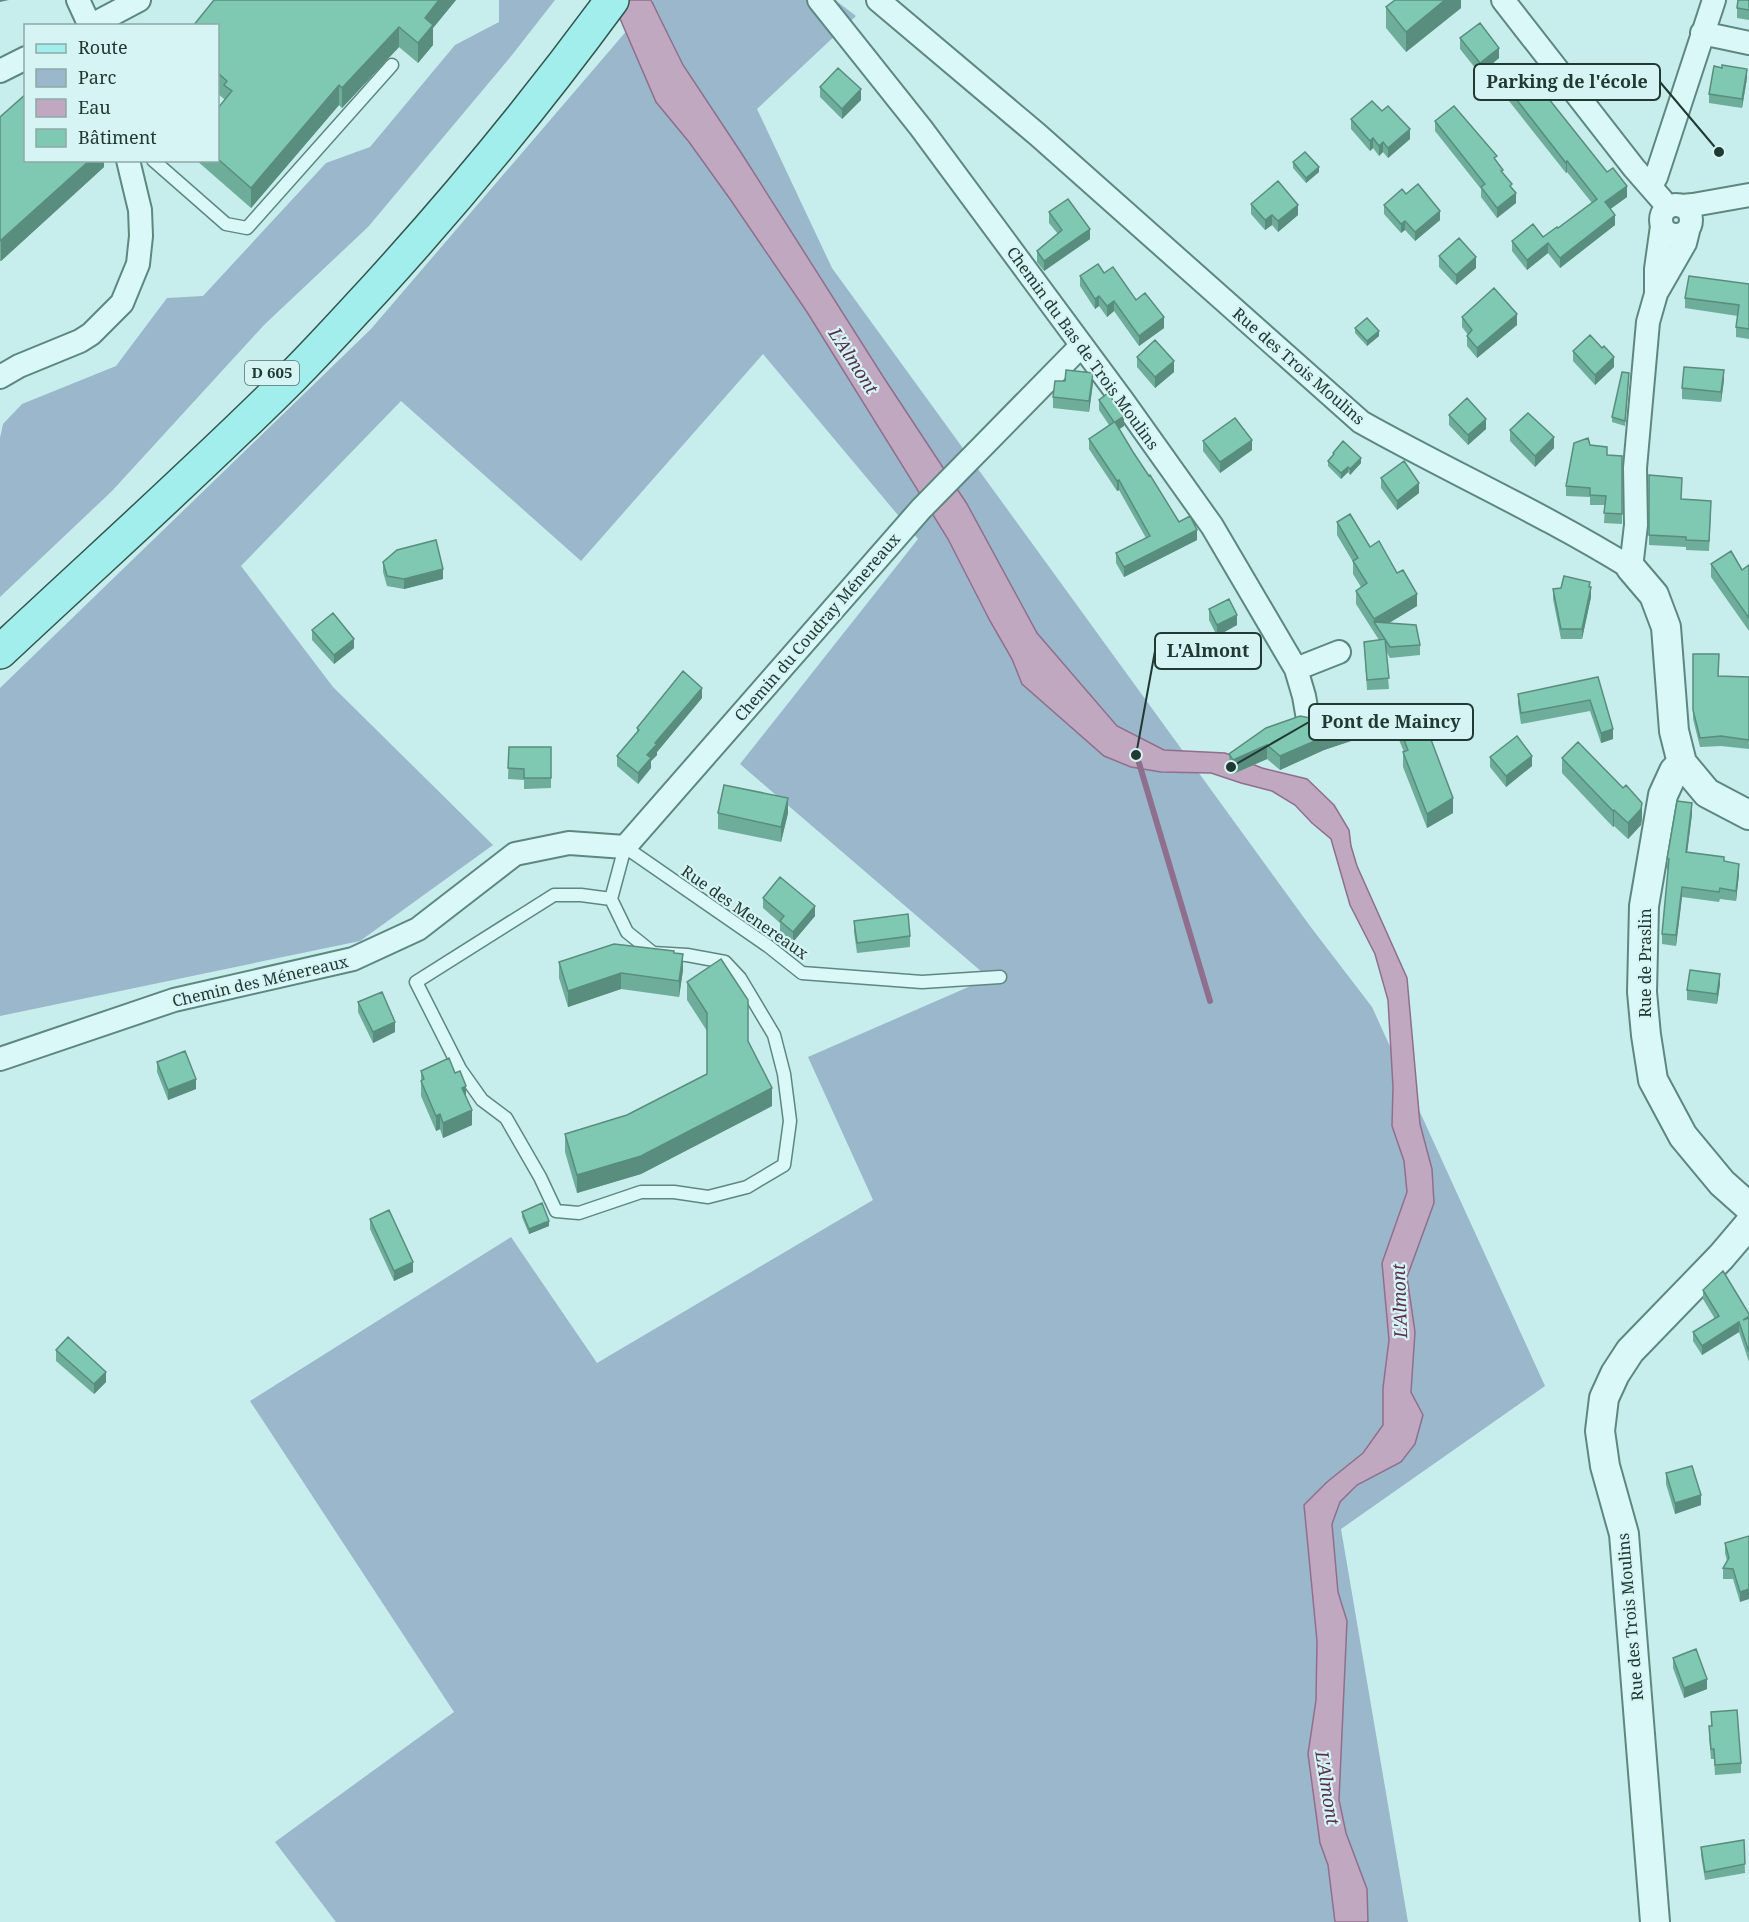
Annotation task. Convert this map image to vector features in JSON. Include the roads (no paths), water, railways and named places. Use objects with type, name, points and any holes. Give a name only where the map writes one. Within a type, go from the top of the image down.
[{"type":"main road","name":"D 605","points":[[0,652],[294,375],[421,237],[468,184],[592,0]]},
{"type":"main road","name":"D 605","points":[[0,631],[215,430],[292,353],[526,99],[612,0]]},
{"type":"street","points":[[78,0],[89,24]]},
{"type":"street","points":[[94,24],[139,0]]},
{"type":"street","name":"Chemin du Bas de Trois Moulins","points":[[819,0],[921,128],[1124,401],[1212,526],[1296,669],[1308,719]]},
{"type":"street","name":"Rue des Trois Moulins","points":[[878,0],[1038,135],[1361,422],[1410,450],[1584,540],[1630,568]]},
{"type":"street","points":[[1503,0],[1634,168],[1651,186],[1670,213],[1669,234],[1679,236],[1743,196]]},
{"type":"street","points":[[1651,186],[1656,177],[1714,0]]},
{"type":"street","points":[[1702,33],[1749,43]]},
{"type":"street","points":[[0,71],[24,59]]},
{"type":"street","points":[[0,377],[19,366],[92,334],[122,303],[138,264],[141,236],[140,210],[133,165]]},
{"type":"street","points":[[1670,213],[1743,196]]},
{"type":"street","points":[[1656,294],[1656,269],[1670,213]]},
{"type":"street","points":[[1689,229],[1686,243],[1656,294],[1648,322],[1635,468],[1636,525],[1630,568],[1654,595],[1666,627],[1674,731],[1682,763],[1707,793],[1749,815]]},
{"type":"street","name":"Chemin du Coudray Ménereaux","points":[[625,847],[921,509],[1081,346]]},
{"type":"street","points":[[1296,669],[1340,652]]},
{"type":"street","name":"Rue de Praslin","points":[[1682,763],[1674,771],[1663,795],[1644,906],[1642,992],[1646,1035],[1653,1080],[1683,1136],[1722,1183],[1749,1207]]},
{"type":"street","name":"Chemin des Ménereaux","points":[[0,1059],[174,1000],[353,959],[418,929],[515,854],[569,843],[625,847]]},
{"type":"street","name":"Rue des Trois Moulins","points":[[1655,1922],[1624,1534],[1605,1466],[1600,1431],[1604,1398],[1615,1374],[1630,1351],[1721,1257],[1749,1224]]},
{"type":"lane","points":[[155,162],[226,224],[247,228],[392,65]]},
{"type":"lane","points":[[611,899],[581,895],[554,895],[416,982],[460,1069],[482,1100],[506,1118],[540,1177],[556,1211],[579,1213],[641,1192],[674,1192],[708,1197],[747,1187],[784,1165],[790,1121],[784,1074],[774,1035],[740,978],[725,962],[687,955],[653,953],[627,932],[611,899],[625,847]]},
{"type":"lane","name":"Rue des Menereaux","points":[[625,847],[768,946],[802,973],[922,982],[1000,977]]},
{"type":"water","points":[[612,0],[651,0],[683,65],[967,504],[1037,633],[1117,726],[1164,750],[1225,753],[1262,768],[1307,779],[1334,805],[1349,830],[1357,866],[1407,978],[1420,1124],[1432,1169],[1434,1203],[1407,1277],[1415,1332],[1411,1392],[1423,1415],[1415,1444],[1401,1462],[1357,1485],[1340,1502],[1332,1524],[1338,1592],[1347,1621],[1339,1800],[1346,1833],[1367,1889],[1368,1922],[1335,1922],[1328,1865],[1320,1843],[1308,1754],[1316,1700],[1317,1641],[1304,1505],[1327,1482],[1363,1453],[1383,1425],[1383,1388],[1389,1340],[1382,1263],[1407,1192],[1404,1161],[1392,1126],[1393,1087],[1388,1000],[1375,954],[1350,905],[1331,839],[1295,805],[1272,791],[1211,773],[1161,772],[1131,767],[1104,756],[1022,684],[1012,659],[948,539],[807,312],[730,199],[689,142],[656,102]]},
{"type":"waterway","points":[[1139,763],[1210,1001]]},
{"type":"place","name":"Parking de l'école","points":[[1719,152]]},
{"type":"place","name":"L'Almont","points":[[1136,755]]},
{"type":"place","name":"Pont de Maincy","points":[[1231,767]]}]
